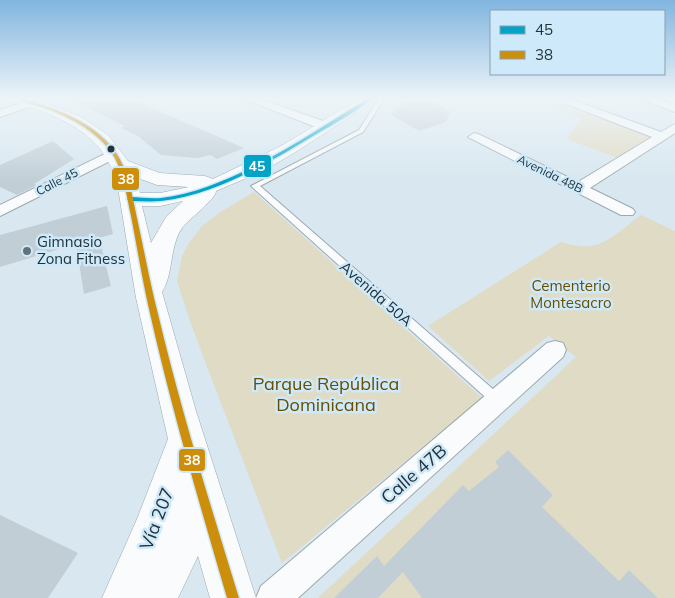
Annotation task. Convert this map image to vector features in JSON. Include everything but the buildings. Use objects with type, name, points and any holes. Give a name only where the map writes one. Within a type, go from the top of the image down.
[{"type":"main road","points":[[87,126],[98,136],[117,160],[130,199],[150,299],[186,439],[233,598]]},
{"type":"main road","points":[[130,199],[165,200],[186,196],[226,180],[325,126]]},
{"type":"main road","points":[[117,160],[142,175],[172,181],[226,180]]},
{"type":"main road","points":[[150,299],[159,249],[172,224],[200,199],[226,180]]},
{"type":"main road","name":"Vía 207","points":[[126,598],[155,528],[186,439]]},
{"type":"main road","name":"Vía 207","points":[[154,598],[204,500]]},
{"type":"street","points":[[634,126],[661,136]]},
{"type":"street","points":[[579,188],[675,128]]},
{"type":"street","name":"Avenida 48B","points":[[474,137],[627,212]]},
{"type":"street","name":"Calle 45","points":[[0,211],[117,160]]},
{"type":"street","name":"Calle 47B","points":[[273,598],[555,350]]},
{"type":"lane","name":"Avenida 50A","points":[[364,126],[361,131],[254,186],[498,401]]},
{"type":"green space","points":[[576,126],[625,126],[654,137],[618,158],[566,139]]},
{"type":"green space","name":"Parque República Dominicana","points":[[254,192],[482,398],[282,563],[192,327],[177,281],[182,256],[202,226],[219,213]]},
{"type":"green space","name":"Cementerio Montesacro","points":[[641,215],[675,231],[675,598],[658,598],[629,570],[619,581],[628,598],[318,598],[576,357],[549,336],[489,381],[428,326],[561,242],[574,245],[596,245],[613,237]],"holes":[[[508,451],[553,495],[519,531],[499,467],[495,462]]]},
{"type":"transit line","name":"38","points":[[85,126],[102,139],[112,151],[121,165],[125,176],[168,374],[233,598]]},
{"type":"transit line","name":"45","points":[[130,199],[160,199],[191,193],[224,182],[288,150],[327,126]]},
{"type":"place","name":"Gimnasio Zona Fitness","points":[[27,251]]}]
